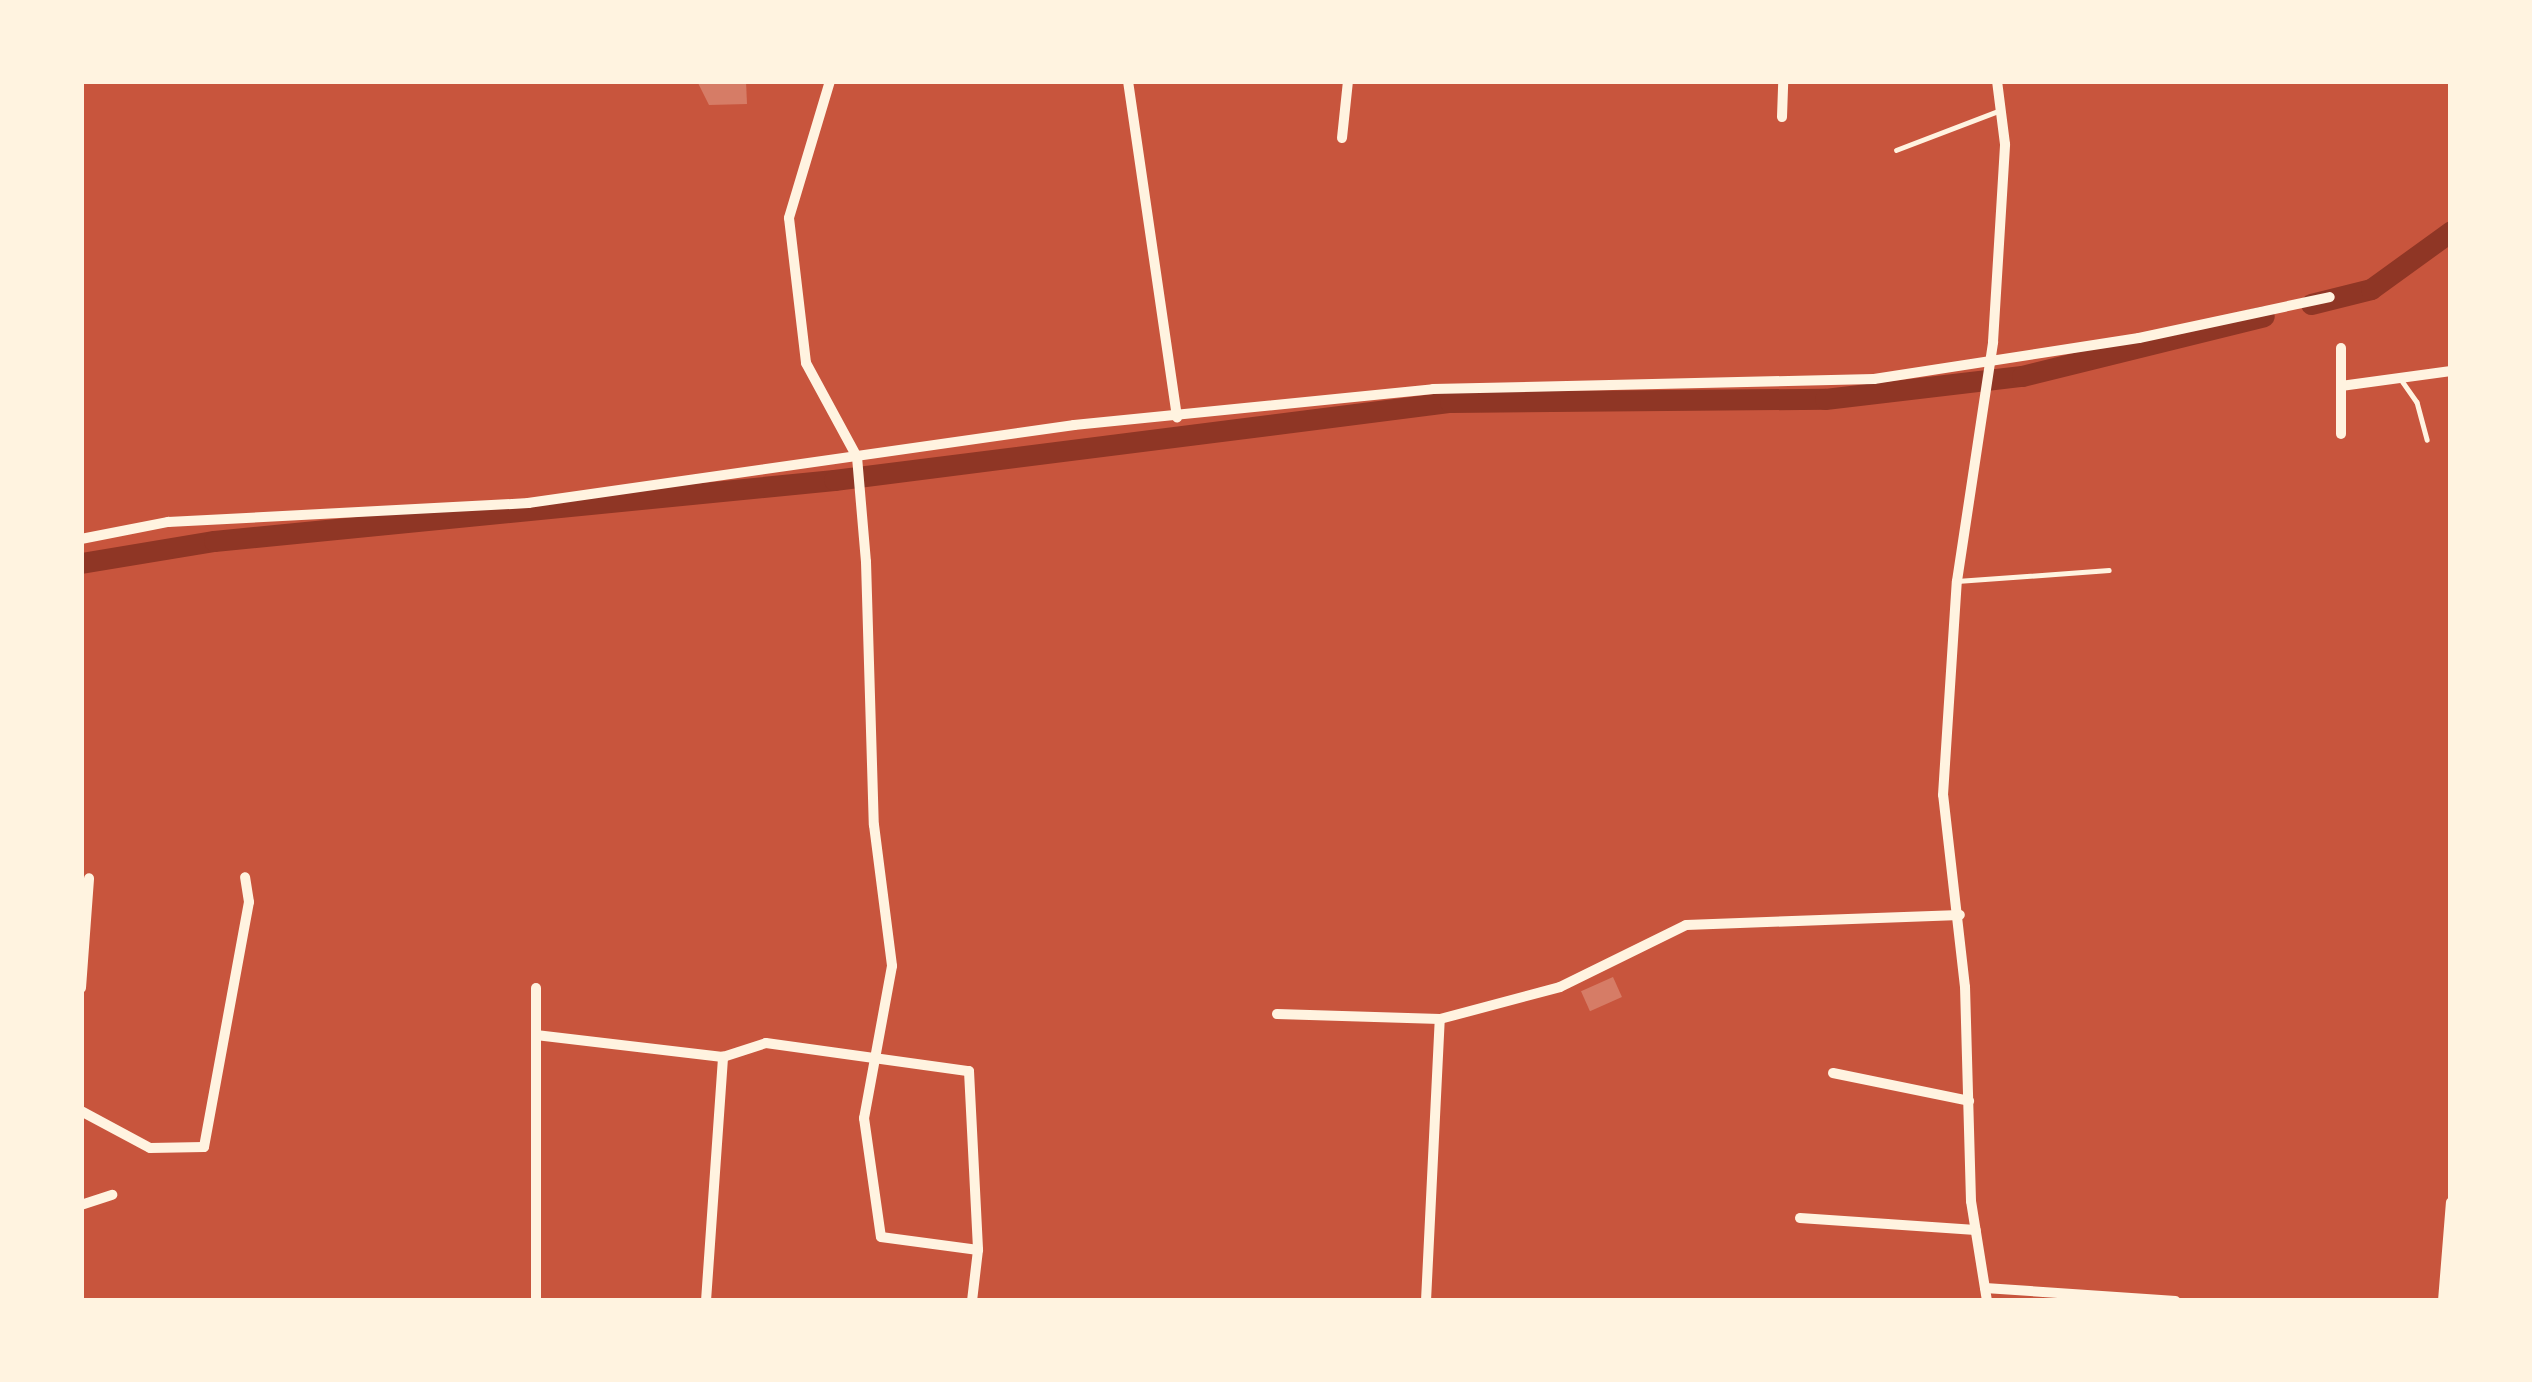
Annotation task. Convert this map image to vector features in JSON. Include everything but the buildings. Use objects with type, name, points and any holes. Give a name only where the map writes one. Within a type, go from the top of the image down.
[{"type":"street","points":[[830,81],[789,218],[806,363],[856,457],[874,825],[892,967],[865,1118],[881,1237],[978,1250]]},
{"type":"street","points":[[1128,81],[1177,417]]},
{"type":"street","points":[[1342,138],[1348,81]]},
{"type":"street","points":[[1782,117],[1783,81]]},
{"type":"street","points":[[1997,81],[2001,110],[1993,342],[1984,363],[1957,581],[1943,795],[1960,916],[1976,1230],[1986,1294],[2176,1301]]},
{"type":"street","points":[[81,539],[168,522],[528,503],[856,457],[1432,389],[1790,383],[1984,363],[2330,296]]},
{"type":"street","points":[[2341,348],[2341,434]]},
{"type":"street","points":[[2341,386],[2451,371]]},
{"type":"street","points":[[81,988],[89,878]]},
{"type":"street","points":[[81,1111],[150,1148],[204,1147],[249,902],[244,878]]},
{"type":"street","points":[[1277,1014],[1440,1019],[1560,987],[1686,925],[1960,916]]},
{"type":"street","points":[[536,988],[536,1301]]},
{"type":"street","points":[[1426,1301],[1440,1019]]},
{"type":"street","points":[[536,1036],[723,1057],[766,1043],[827,1056],[876,1054],[969,1071],[978,1250],[972,1301]]},
{"type":"street","points":[[706,1301],[723,1057]]},
{"type":"street","points":[[1833,1073],[1969,1101]]},
{"type":"street","points":[[81,1205],[112,1195]]},
{"type":"street","points":[[2443,1301],[2451,1202]]},
{"type":"street","points":[[1800,1218],[1976,1230]]},
{"type":"lane","points":[[1896,150],[2001,110]]},
{"type":"lane","points":[[2400,378],[2417,401],[2427,440]]},
{"type":"lane","points":[[1957,581],[2109,571]]},
{"type":"waterway","points":[[2311,304],[2371,289],[2451,231]]},
{"type":"waterway","points":[[81,563],[214,541],[834,480],[1450,402],[1825,399],[2022,376],[2264,316]]}]
